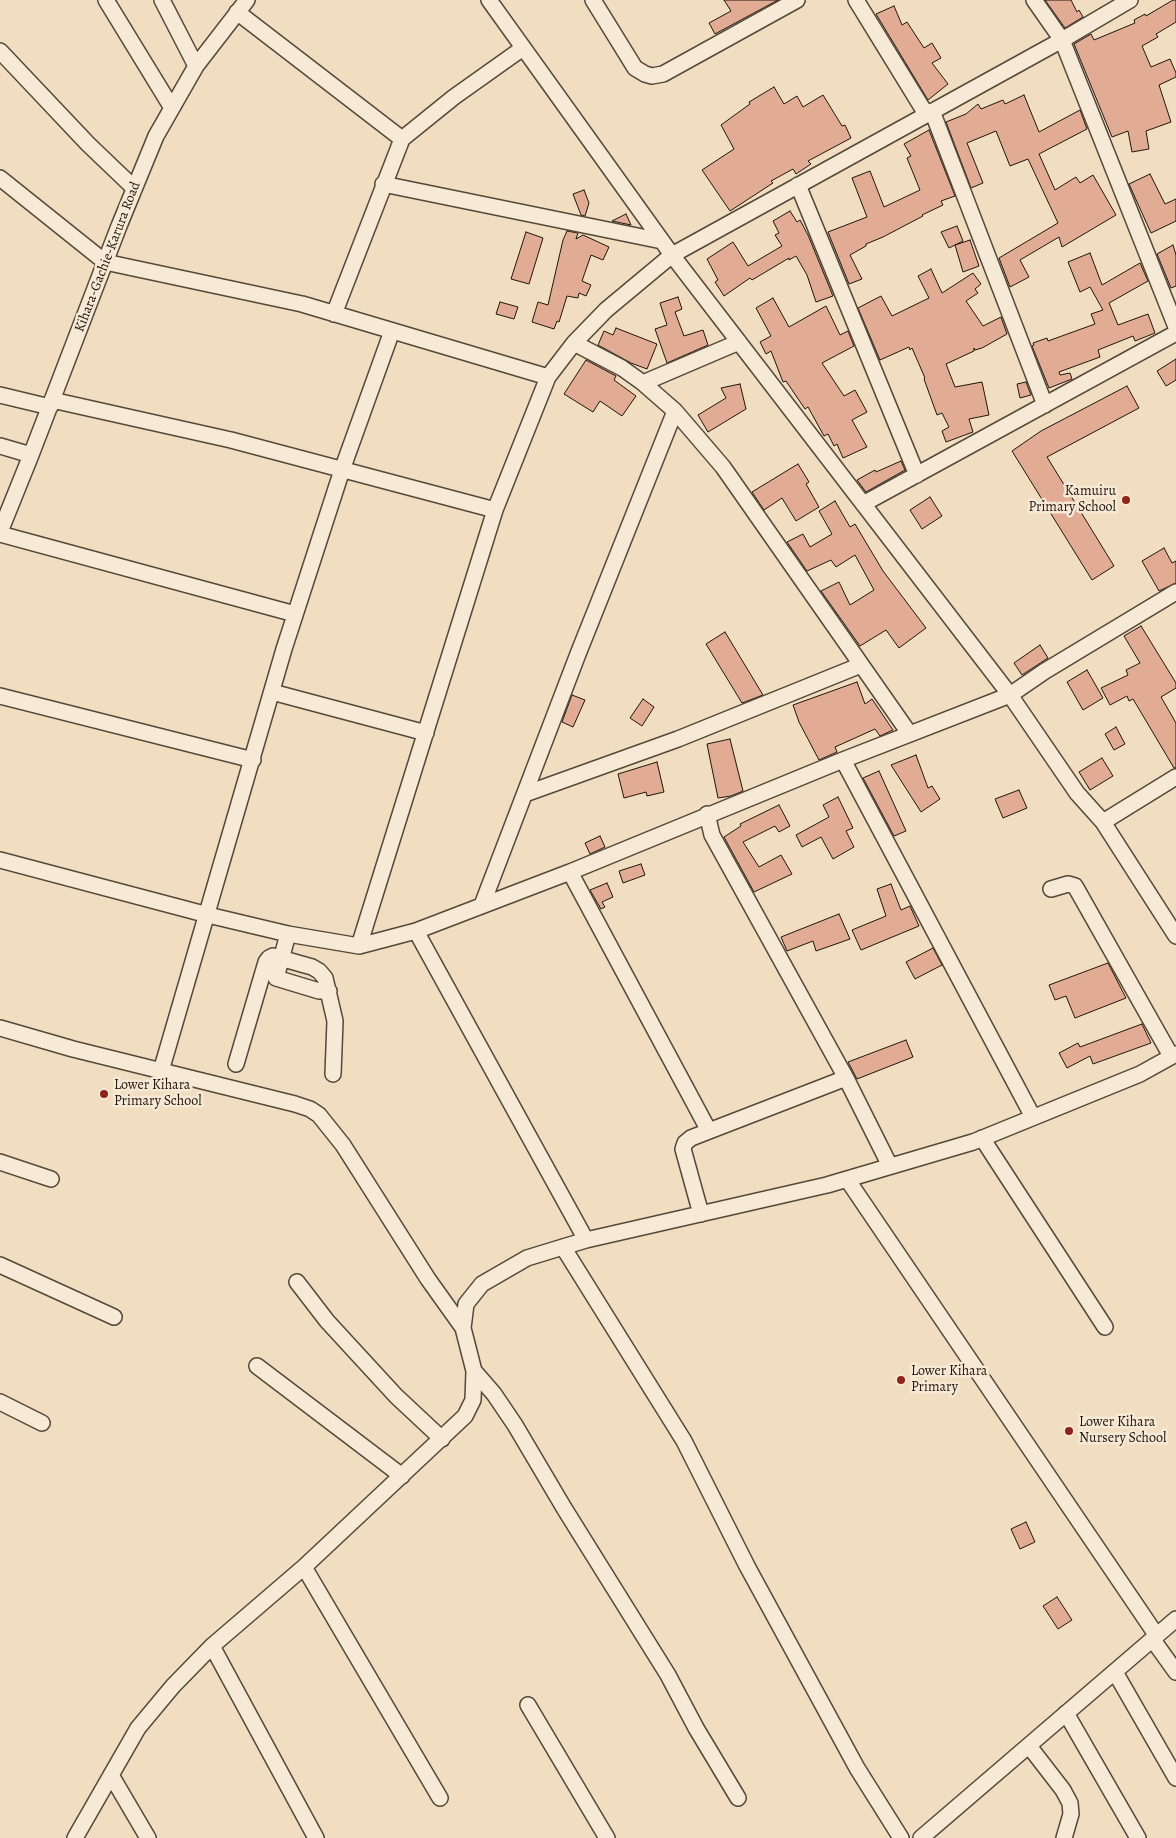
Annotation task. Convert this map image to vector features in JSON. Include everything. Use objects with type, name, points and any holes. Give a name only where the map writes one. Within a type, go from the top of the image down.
[{"type":"street","points":[[106,0],[172,108]]},
{"type":"street","points":[[162,0],[196,66]]},
{"type":"street","name":"Kihara-Gachie-Karura Road","points":[[0,533],[156,136],[196,66],[247,0]]},
{"type":"street","points":[[489,0],[672,255],[1010,695],[1077,793],[1103,822],[1176,936]]},
{"type":"street","points":[[593,0],[634,68],[652,76],[663,74],[797,0]]},
{"type":"street","points":[[856,0],[929,113],[1045,405]]},
{"type":"street","points":[[1034,0],[1062,40],[1176,326]]},
{"type":"street","points":[[359,946],[495,510],[548,377],[574,343],[606,310],[672,255],[1062,40],[1130,0]]},
{"type":"street","points":[[237,12],[402,139]]},
{"type":"street","points":[[334,314],[402,139],[454,97],[523,48]]},
{"type":"street","points":[[0,51],[88,144],[134,188]]},
{"type":"street","points":[[0,178],[105,262],[302,304],[548,377]]},
{"type":"street","points":[[383,184],[662,241]]},
{"type":"street","points":[[798,185],[917,475]]},
{"type":"street","points":[[162,1071],[295,614],[342,470],[392,331]]},
{"type":"street","points":[[864,504],[1176,334]]},
{"type":"street","points":[[643,383],[739,342]]},
{"type":"street","points":[[574,343],[622,368],[643,383],[675,411],[722,467],[909,733]]},
{"type":"street","points":[[0,395],[231,440],[495,510]]},
{"type":"street","points":[[482,905],[578,654],[675,411]]},
{"type":"street","points":[[0,446],[31,455]]},
{"type":"street","points":[[0,533],[295,614]]},
{"type":"street","points":[[0,860],[208,915],[288,934],[359,946],[416,931],[570,872],[707,814],[909,733],[1010,695],[1045,671],[1176,592]]},
{"type":"street","points":[[525,794],[678,739],[861,665]]},
{"type":"street","points":[[272,692],[426,733]]},
{"type":"street","points":[[0,696],[253,760]]},
{"type":"street","points":[[843,760],[1033,1117]]},
{"type":"street","points":[[1103,822],[1176,777]]},
{"type":"street","points":[[707,814],[712,834],[846,1078],[890,1166]]},
{"type":"street","points":[[570,872],[709,1131]]},
{"type":"street","points":[[463,1328],[466,1304],[482,1284],[527,1258],[586,1240],[847,1179],[982,1138],[1140,1074],[1174,1055],[1075,886],[1068,884],[1050,890]]},
{"type":"street","points":[[416,931],[586,1240]]},
{"type":"street","points":[[288,934],[275,975],[279,980],[319,991],[329,991]]},
{"type":"street","points":[[236,1064],[266,962],[272,956],[312,967],[325,978],[335,1020],[333,1074]]},
{"type":"street","points":[[0,1028],[295,1104],[310,1109],[319,1115],[343,1145],[428,1279],[463,1328],[474,1370],[473,1400],[465,1416],[304,1567],[212,1646],[138,1728],[75,1838]]},
{"type":"street","points":[[701,1214],[683,1150],[685,1143],[691,1138],[846,1078]]},
{"type":"street","points":[[982,1138],[1105,1327]]},
{"type":"street","points":[[0,1162],[51,1180]]},
{"type":"street","points":[[847,1179],[1176,1672]]},
{"type":"street","points":[[563,1247],[684,1440],[747,1566],[844,1743],[901,1838]]},
{"type":"street","points":[[0,1265],[114,1317]]},
{"type":"street","points":[[297,1282],[327,1321],[396,1396],[442,1439]]},
{"type":"street","points":[[257,1366],[402,1476]]},
{"type":"street","points":[[474,1370],[494,1394],[515,1425],[564,1508],[668,1675],[696,1728],[738,1798]]},
{"type":"street","points":[[0,1402],[42,1423]]},
{"type":"street","points":[[304,1567],[440,1798]]},
{"type":"street","points":[[921,1838],[1176,1619]]},
{"type":"street","points":[[212,1646],[316,1838]]},
{"type":"street","points":[[1115,1672],[1176,1778]]},
{"type":"street","points":[[528,1705],[607,1838]]},
{"type":"street","points":[[1066,1714],[1138,1838]]},
{"type":"street","points":[[1029,1746],[1063,1790],[1070,1803],[1071,1814],[1064,1838]]},
{"type":"street","points":[[111,1776],[148,1838]]},
{"type":"building","points":[[724,0],[778,0],[715,34],[709,23],[731,11]]},
{"type":"building","points":[[1045,0],[1071,0],[1077,12],[1079,10],[1083,17],[1065,28]]},
{"type":"building","points":[[1176,0],[1176,22],[1156,34],[1158,37],[1142,46],[1151,67],[1170,59],[1176,73],[1176,77],[1159,85],[1171,122],[1146,131],[1149,149],[1132,152],[1128,131],[1112,137],[1074,44],[1091,34],[1094,40],[1135,23],[1134,20],[1145,14],[1146,16]]},
{"type":"building","points":[[894,6],[902,25],[907,22],[924,48],[932,43],[941,58],[932,63],[948,84],[928,100],[876,14]]},
{"type":"building","points":[[774,87],[784,104],[797,96],[803,107],[823,95],[842,126],[845,125],[851,138],[808,161],[811,164],[796,174],[793,169],[771,181],[773,183],[730,211],[702,170],[734,149],[721,125],[750,104],[749,102]]},
{"type":"building","points":[[1024,95],[1039,132],[1080,110],[1087,129],[1039,154],[1055,190],[1076,177],[1080,183],[1093,175],[1116,215],[1062,247],[1059,237],[1020,260],[1029,277],[1010,287],[999,258],[1058,223],[1028,159],[1010,166],[996,131],[967,143],[983,183],[971,188],[946,122],[966,114],[978,104],[981,109],[1003,100],[1005,104]]},
{"type":"building","points":[[929,130],[955,196],[941,201],[943,205],[866,244],[866,246],[850,255],[862,279],[849,284],[828,232],[867,217],[852,178],[870,171],[884,207],[920,190],[907,158],[911,156],[904,144]]},
{"type":"building","points":[[1150,174],[1165,204],[1176,199],[1176,221],[1151,233],[1129,184]]},
{"type":"building","points":[[584,190],[589,203],[585,216],[581,215],[573,194]]},
{"type":"building","points":[[790,211],[797,222],[800,220],[808,235],[833,296],[816,302],[807,275],[796,256],[789,260],[789,258],[752,280],[750,278],[724,296],[715,282],[718,280],[707,259],[733,242],[748,266],[782,246],[775,235],[779,233],[773,221]]},
{"type":"building","points":[[626,214],[631,225],[612,221]]},
{"type":"building","points":[[957,226],[963,241],[949,248],[941,232]]},
{"type":"building","points":[[567,231],[578,233],[576,239],[583,235],[609,247],[603,260],[591,255],[582,281],[591,285],[586,296],[579,293],[578,298],[567,296],[559,322],[557,321],[554,329],[532,322],[538,302],[548,305],[563,240]]},
{"type":"building","points":[[526,232],[543,238],[529,284],[511,279]]},
{"type":"building","points":[[970,240],[979,266],[963,272],[955,245]]},
{"type":"building","points":[[1173,245],[1176,255],[1176,286],[1171,288],[1157,254]]},
{"type":"building","points":[[1090,253],[1102,285],[1140,263],[1148,281],[1109,303],[1118,325],[1148,314],[1155,333],[1135,341],[1133,336],[1098,350],[1100,357],[1059,372],[1060,375],[1070,373],[1072,379],[1049,388],[1032,346],[1034,345],[1033,343],[1047,338],[1048,341],[1095,324],[1091,314],[1103,310],[1090,287],[1080,292],[1068,262]]},
{"type":"building","points":[[931,269],[942,293],[973,273],[981,284],[975,289],[978,293],[966,301],[983,326],[1001,317],[1007,334],[982,348],[975,350],[974,348],[974,351],[946,364],[955,387],[982,382],[989,415],[969,419],[973,432],[946,442],[942,431],[949,427],[942,413],[937,415],[925,378],[912,348],[910,350],[909,347],[880,360],[858,308],[881,296],[892,316],[929,298],[918,276]]},
{"type":"building","points":[[678,297],[682,309],[675,312],[684,336],[703,330],[708,345],[667,363],[655,329],[667,325],[660,303]]},
{"type":"building","points":[[773,298],[789,327],[826,306],[840,335],[848,331],[854,346],[822,363],[844,396],[855,390],[867,412],[852,420],[867,447],[843,458],[837,444],[834,446],[828,434],[824,436],[808,407],[805,409],[786,381],[783,382],[771,351],[766,354],[760,342],[771,336],[756,308]]},
{"type":"building","points":[[500,302],[518,307],[514,319],[496,314]]},
{"type":"building","points":[[616,328],[657,344],[647,369],[631,363],[598,345],[604,331],[613,335]]},
{"type":"building","points":[[1176,359],[1176,380],[1166,386],[1157,371]]},
{"type":"building","points":[[586,360],[616,376],[614,380],[636,396],[622,416],[600,401],[593,412],[564,394]]},
{"type":"building","points":[[1026,382],[1031,395],[1020,398],[1017,384]]},
{"type":"building","points":[[740,384],[746,409],[708,432],[698,415],[726,398],[721,388]]},
{"type":"building","points":[[1127,386],[1139,408],[1047,457],[1114,566],[1092,580],[1012,451],[1041,431]]},
{"type":"building","points":[[901,461],[905,470],[866,492],[857,480],[875,470],[876,472]]},
{"type":"building","points":[[798,464],[809,482],[806,484],[819,507],[796,521],[782,498],[764,510],[752,492]]},
{"type":"building","points":[[930,497],[942,516],[922,529],[910,510]]},
{"type":"building","points":[[835,501],[850,527],[855,524],[883,571],[926,628],[899,648],[886,630],[860,646],[821,591],[839,582],[850,605],[874,590],[855,555],[836,567],[831,560],[807,571],[787,542],[803,534],[810,547],[832,534],[819,511]]},
{"type":"building","points":[[1164,548],[1172,563],[1176,561],[1176,583],[1159,591],[1142,561]]},
{"type":"building","points":[[1141,626],[1176,683],[1176,688],[1161,697],[1176,723],[1176,768],[1174,768],[1133,699],[1129,701],[1127,696],[1110,705],[1101,688],[1128,675],[1126,670],[1140,663],[1124,636]]},
{"type":"building","points":[[725,632],[763,695],[742,703],[706,644]]},
{"type":"building","points":[[1040,645],[1048,658],[1022,675],[1014,663]]},
{"type":"building","points":[[1087,670],[1103,698],[1083,710],[1067,682]]},
{"type":"building","points":[[857,682],[865,704],[872,699],[893,730],[880,736],[875,729],[835,747],[837,752],[819,760],[799,722],[793,705]]},
{"type":"building","points":[[572,695],[585,700],[573,727],[562,722]]},
{"type":"building","points":[[643,699],[654,707],[642,726],[630,718]]},
{"type":"building","points":[[1116,727],[1125,744],[1114,750],[1105,734]]},
{"type":"building","points":[[730,739],[743,791],[731,796],[718,798],[707,744]]},
{"type":"building","points":[[916,755],[928,788],[932,786],[940,799],[921,812],[891,765]]},
{"type":"building","points":[[1102,758],[1113,776],[1090,790],[1079,772]]},
{"type":"building","points":[[657,762],[664,792],[647,796],[646,792],[624,798],[618,774]]},
{"type":"building","points":[[879,771],[906,831],[894,836],[863,778]]},
{"type":"building","points":[[1019,790],[1027,808],[1003,818],[995,799]]},
{"type":"building","points":[[838,797],[853,828],[846,831],[854,847],[833,859],[821,837],[802,847],[796,835],[829,817],[823,805]]},
{"type":"building","points":[[779,805],[790,826],[779,832],[775,826],[743,842],[759,867],[781,855],[792,874],[754,892],[724,837],[741,826],[740,824]]},
{"type":"building","points":[[600,836],[605,847],[590,854],[585,843]]},
{"type":"building","points":[[641,864],[645,875],[623,883],[619,871]]},
{"type":"building","points":[[607,883],[613,897],[602,902],[605,907],[601,909],[590,890]]},
{"type":"building","points":[[891,884],[901,910],[910,906],[919,926],[861,950],[852,930],[886,916],[877,889]]},
{"type":"building","points":[[839,914],[850,939],[816,951],[813,941],[787,951],[781,937]]},
{"type":"building","points":[[933,948],[942,965],[915,979],[906,962]]},
{"type":"building","points":[[1108,963],[1126,998],[1075,1018],[1066,996],[1055,1000],[1049,985]]},
{"type":"building","points":[[1142,1024],[1151,1043],[1093,1064],[1090,1056],[1067,1068],[1059,1053],[1078,1043],[1080,1047]]},
{"type":"building","points":[[906,1040],[913,1057],[857,1079],[848,1062]]},
{"type":"building","points":[[1026,1522],[1035,1542],[1020,1549],[1011,1529]]},
{"type":"building","points":[[1057,1597],[1072,1620],[1058,1629],[1043,1606]]},
{"type":"place","name":"Kamuiru Primary School","points":[[1126,500]]},
{"type":"place","name":"Lower Kihara Primary School","points":[[104,1094]]},
{"type":"place","name":"Lower Kihara Primary","points":[[901,1380]]},
{"type":"place","name":"Lower Kihara Nursery School","points":[[1069,1431]]}]
